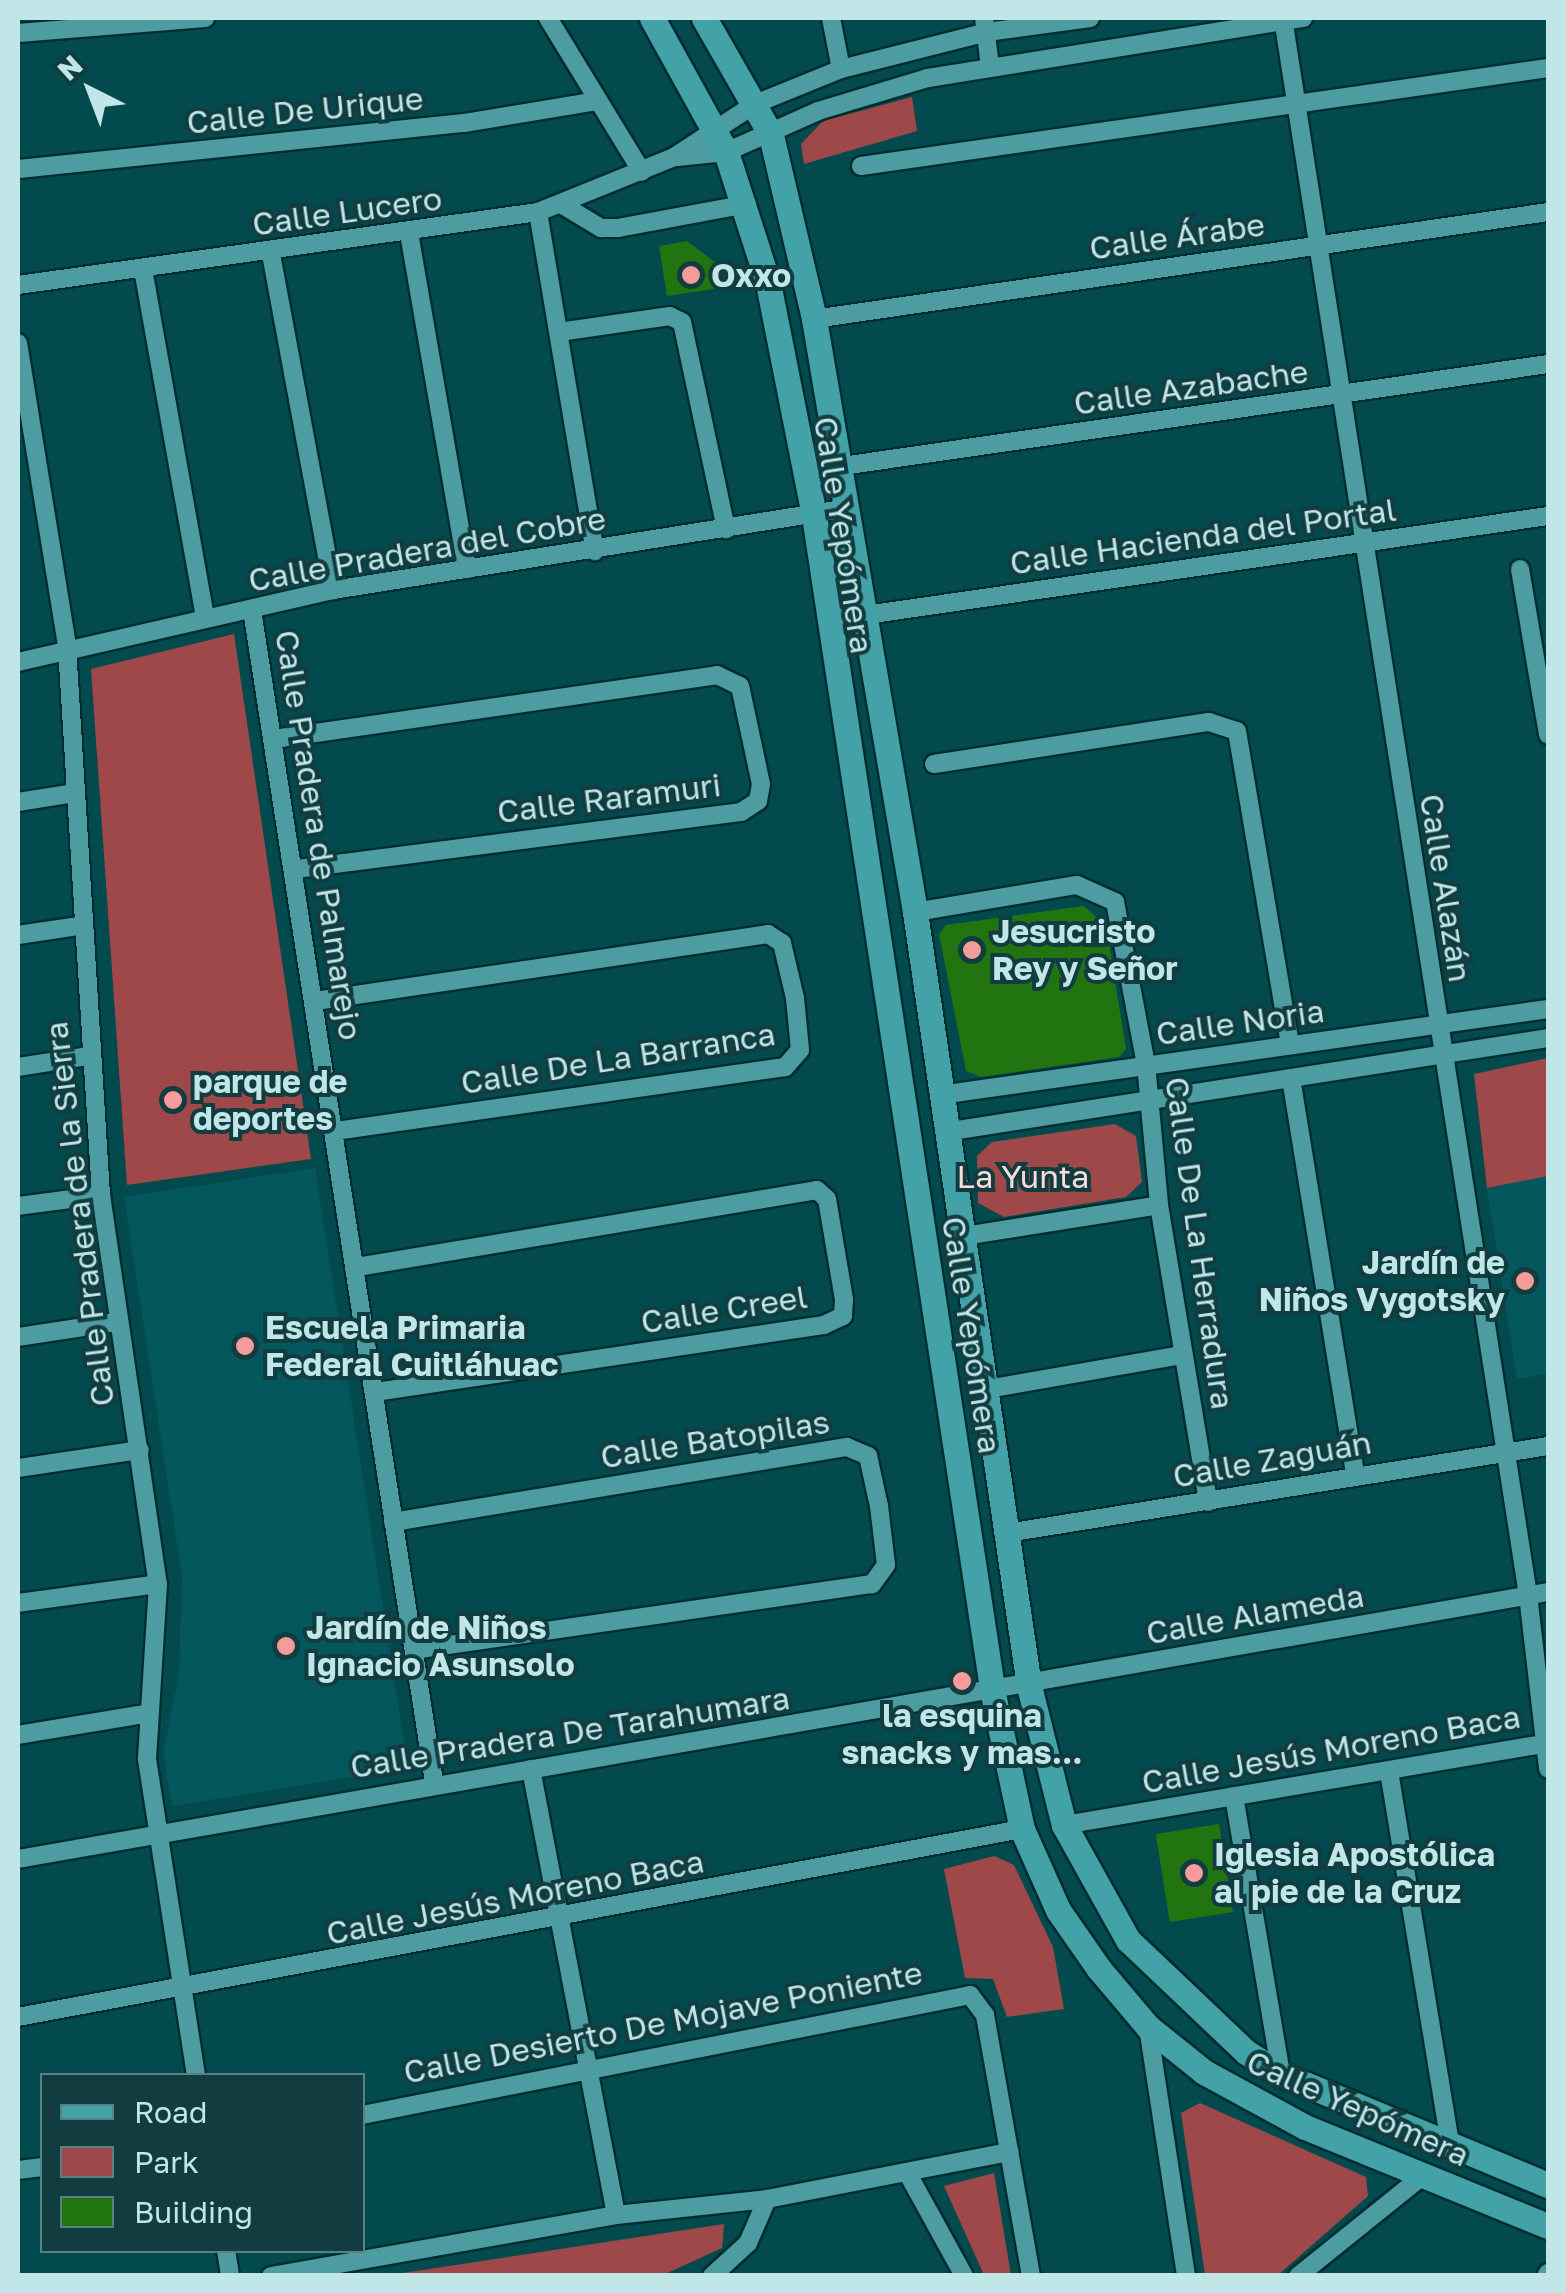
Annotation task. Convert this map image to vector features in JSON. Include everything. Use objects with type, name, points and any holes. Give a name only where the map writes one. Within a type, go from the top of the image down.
[{"type":"main road","name":"Calle Yepómera","points":[[652,18],[714,126],[747,204],[814,515],[993,1694],[1022,1829],[1058,1910],[1148,2027],[1244,2097],[1548,2226]]},
{"type":"main road","name":"Calle Yepómera","points":[[704,18],[771,135],[814,318],[915,912],[1030,1686],[1064,1825],[1098,1895],[1154,1970],[1210,2025],[1281,2074],[1449,2139],[1548,2185]]},
{"type":"street","points":[[18,33],[205,18]]},
{"type":"street","points":[[548,18],[642,172]]},
{"type":"street","points":[[831,18],[841,69]]},
{"type":"street","name":"Calle Lucero","points":[[18,284],[271,254],[538,212],[674,157],[714,126],[754,104],[841,69],[986,25],[1090,18]]},
{"type":"street","name":"Calle Lucero","points":[[674,157],[726,152],[856,98],[990,67],[1303,18]]},
{"type":"street","name":"Calle Alazán","points":[[1283,19],[1320,246],[1361,544],[1528,1596],[1548,1768]]},
{"type":"street","points":[[986,25],[990,67]]},
{"type":"street","points":[[860,166],[1548,68]]},
{"type":"street","name":"Calle De Urique","points":[[18,170],[465,123],[598,101]]},
{"type":"street","points":[[561,204],[601,228],[618,228],[747,204]]},
{"type":"street","points":[[538,212],[595,551]]},
{"type":"street","name":"Calle Árabe","points":[[814,318],[1548,212]]},
{"type":"street","points":[[408,234],[467,570]]},
{"type":"street","points":[[271,254],[333,590]]},
{"type":"street","points":[[142,269],[205,617]]},
{"type":"street","points":[[560,332],[670,316],[682,322],[726,530]]},
{"type":"street","name":"Calle Pradera de la Sierra","points":[[18,343],[67,647],[79,926],[100,1195],[158,1584],[145,1714],[156,1830],[179,1991],[195,2073]]},
{"type":"street","name":"Calle Azabache","points":[[842,466],[1341,397],[1548,364]]},
{"type":"street","name":"Calle Pradera del Cobre","points":[[18,662],[67,647],[333,590],[849,508]]},
{"type":"street","name":"Calle Hacienda del Portal","points":[[866,615],[1548,516]]},
{"type":"street","points":[[1520,569],[1548,736]]},
{"type":"street","name":"Calle Pradera de Palmarejo","points":[[252,610],[434,1782]]},
{"type":"street","name":"Calle Raramuri","points":[[274,739],[717,675],[740,686],[762,784],[758,801],[741,812],[295,869]]},
{"type":"street","points":[[934,764],[1209,722],[1230,725],[1246,756],[1290,1045]]},
{"type":"street","points":[[18,802],[75,793]]},
{"type":"street","name":"Calle De La Herradura","points":[[915,912],[1077,885],[1105,892],[1123,925],[1146,1064],[1159,1205],[1208,1502]]},
{"type":"street","points":[[18,935],[79,926]]},
{"type":"street","name":"Calle De La Barranca","points":[[315,1001],[768,934],[782,943],[795,998],[800,1050],[785,1066],[335,1131]]},
{"type":"street","name":"Calle Noria","points":[[940,1095],[1548,1009]]},
{"type":"street","name":"Calle Noria","points":[[945,1132],[1548,1038]]},
{"type":"street","points":[[18,1067],[88,1056]]},
{"type":"street","points":[[1291,1078],[1355,1474]]},
{"type":"street","name":"Calle Creel","points":[[357,1267],[816,1190],[827,1199],[844,1300],[842,1316],[824,1325],[376,1392]]},
{"type":"street","points":[[18,1206],[100,1195]]},
{"type":"street","points":[[964,1236],[1159,1205]]},
{"type":"street","points":[[18,1337],[117,1322]]},
{"type":"street","points":[[988,1390],[1182,1354]]},
{"type":"street","name":"Calle Zaguán","points":[[1007,1533],[1548,1446]]},
{"type":"street","name":"Calle Batopilas","points":[[392,1522],[836,1448],[868,1456],[879,1506],[886,1565],[872,1584],[415,1650]]},
{"type":"street","points":[[18,1468],[140,1450]]},
{"type":"street","points":[[18,1603],[158,1584]]},
{"type":"street","name":"Calle Alameda","points":[[993,1694],[1548,1592]]},
{"type":"street","name":"Calle Pradera De Tarahumara","points":[[18,1859],[156,1830],[434,1782],[993,1694]]},
{"type":"street","points":[[18,1735],[145,1714]]},
{"type":"street","name":"Calle Jesús Moreno Baca","points":[[1064,1825],[1547,1743]]},
{"type":"street","points":[[531,1769],[616,2214]]},
{"type":"street","points":[[1389,1771],[1449,2139]]},
{"type":"street","points":[[1234,1796],[1281,2074]]},
{"type":"street","name":"Calle Jesús Moreno Baca","points":[[18,2017],[559,1920],[1022,1829]]},
{"type":"street","name":"Calle Desierto De Mojave Poniente","points":[[365,2113],[588,2065],[948,1995],[976,1998],[1009,2152]]},
{"type":"street","points":[[1148,2027],[1186,2276]]},
{"type":"street","points":[[271,2276],[616,2214],[767,2200],[1009,2152],[1031,2276]]},
{"type":"street","points":[[908,2174],[964,2276]]},
{"type":"street","points":[[1298,2276],[1425,2174]]},
{"type":"street","points":[[712,2276],[748,2243],[767,2200]]},
{"type":"shaded area","points":[[315,1168],[406,1756],[396,1770],[172,1806],[163,1754],[179,1674],[182,1576],[124,1197]]},
{"type":"shaded area","name":"Jardín de Niños Vygotsky","points":[[1548,1176],[1548,1374],[1517,1379],[1487,1188]]},
{"type":"green space","points":[[912,97],[917,131],[804,164],[801,144],[823,121]]},
{"type":"green space","points":[[234,634],[311,1159],[127,1185],[91,669]]},
{"type":"green space","points":[[1548,1058],[1548,1176],[1487,1188],[1474,1074]]},
{"type":"green space","name":"La Yunta","points":[[1115,1124],[1136,1136],[1142,1182],[1126,1197],[1004,1217],[978,1203],[977,1156],[992,1142]]},
{"type":"green space","points":[[994,1856],[1014,1865],[1053,1947],[1064,2009],[1007,2017],[993,1979],[965,1978],[944,1869]]},
{"type":"green space","points":[[1200,2103],[1366,2177],[1368,2196],[1278,2275],[1205,2275],[1181,2113]]},
{"type":"green space","points":[[994,2173],[1011,2275],[984,2275],[944,2186]]},
{"type":"green space","points":[[724,2224],[722,2248],[663,2275],[390,2275]]},
{"type":"building","name":"Oxxo","points":[[687,241],[716,263],[720,288],[667,296],[659,246]]},
{"type":"building","points":[[1084,906],[1106,925],[1126,1049],[1119,1057],[981,1077],[966,1071],[939,934],[946,925]]},
{"type":"building","name":"Iglesia Apostólica al pie de la Cruz","points":[[1219,1824],[1233,1912],[1170,1922],[1156,1834]]},
{"type":"place","name":"Oxxo","points":[[691,275]]},
{"type":"place","name":"Jesucristo Rey y Señor","points":[[972,950]]},
{"type":"place","name":"parque de deportes","points":[[173,1100]]},
{"type":"place","name":"Jardín de Niños Vygotsky","points":[[1525,1281]]},
{"type":"place","name":"Escuela Primaria Federal Cuitláhuac","points":[[245,1346]]},
{"type":"place","name":"Jardín de Niños Ignacio Asunsolo","points":[[286,1646]]},
{"type":"place","name":"la esquina snacks y mas...","points":[[962,1681]]},
{"type":"place","name":"Iglesia Apostólica al pie de la Cruz","points":[[1194,1873]]}]
